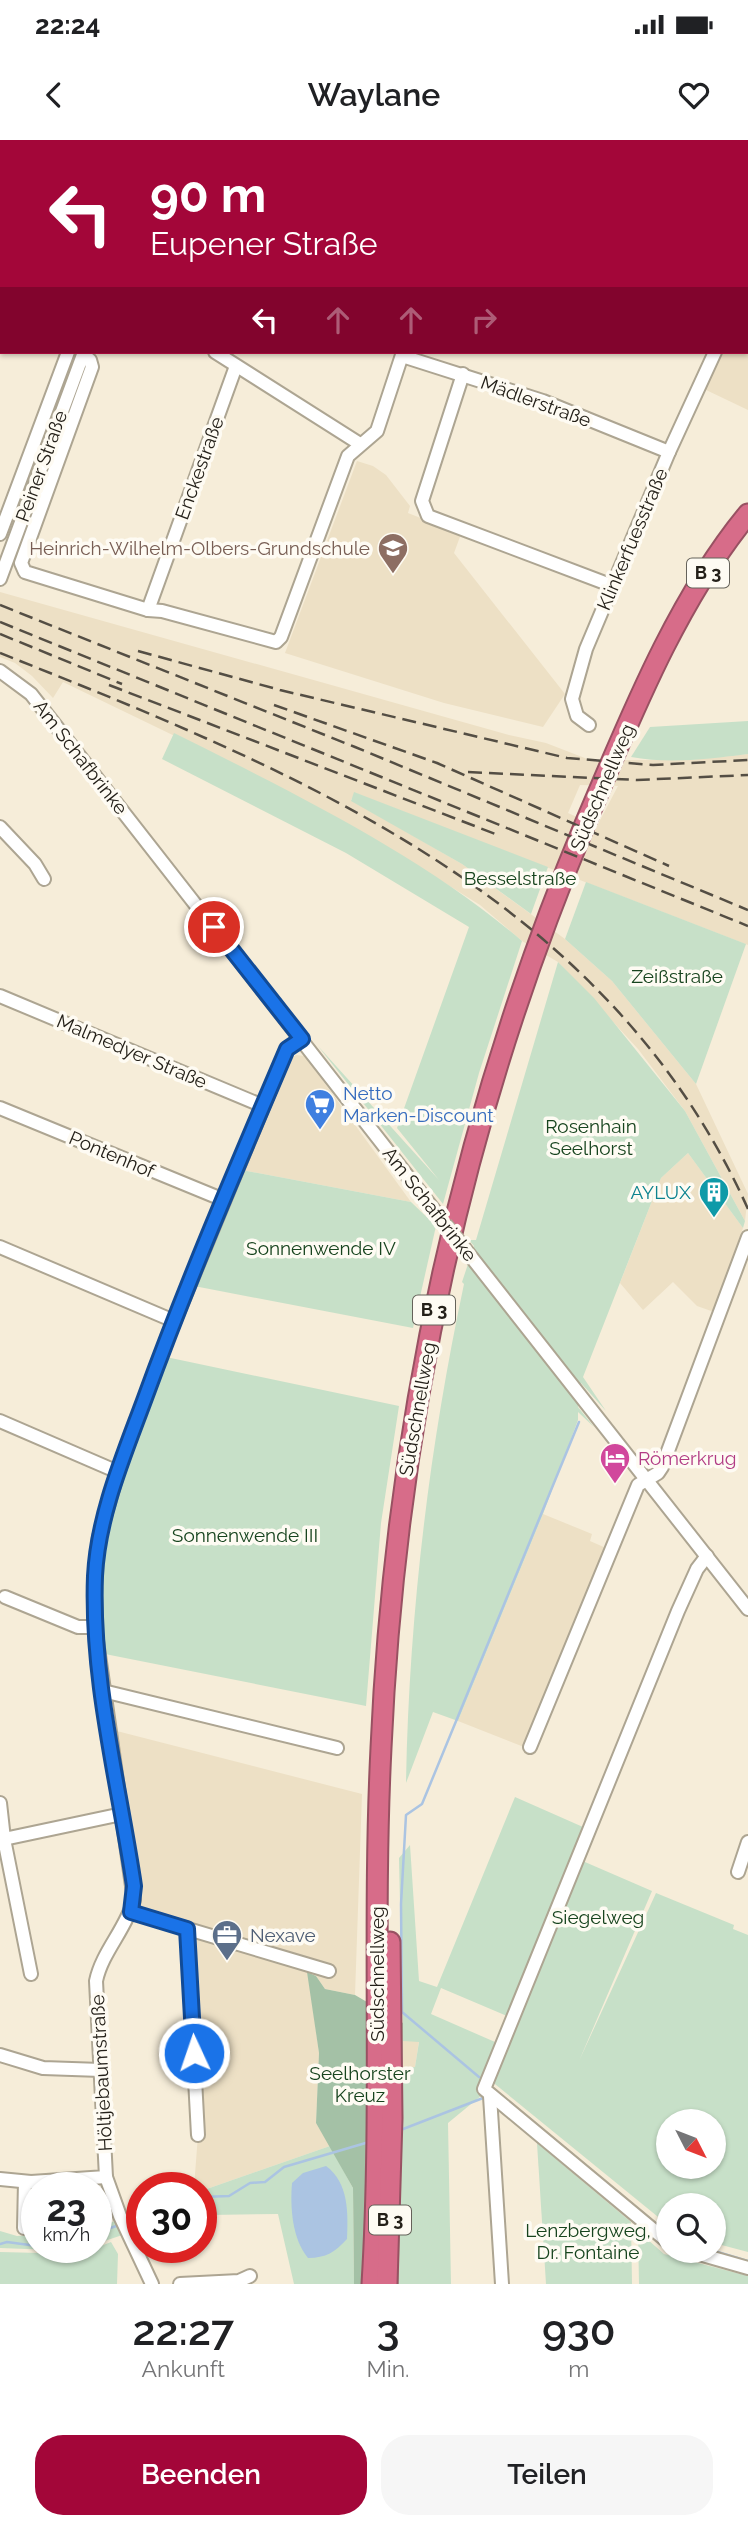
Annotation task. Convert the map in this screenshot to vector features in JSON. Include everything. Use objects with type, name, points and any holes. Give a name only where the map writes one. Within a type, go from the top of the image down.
[{"type":"highway","name":"Südschnellweg","points":[[387,2284],[384,2159],[388,1805],[402,1576],[430,1379],[455,1258],[509,1060],[575,873],[659,681],[746,519]]},
{"type":"highway","name":"Südschnellweg","points":[[372,2284],[384,2159]]},
{"type":"street","name":"Peiner Straße","points":[[0,534],[67,354]]},
{"type":"street","name":"Peiner Straße","points":[[0,579],[83,354]]},
{"type":"street","name":"Peiner Straße","points":[[84,354],[92,367],[21,563],[29,575],[148,610]]},
{"type":"street","points":[[218,354],[360,444]]},
{"type":"street","points":[[148,610],[162,611],[277,641],[348,456],[377,431],[403,354]]},
{"type":"street","name":"Mädlerstraße","points":[[403,354],[543,401],[668,452]]},
{"type":"street","name":"Klinkerfuesstraße","points":[[589,725],[577,716],[572,698],[586,649],[668,452],[714,354]]},
{"type":"street","name":"Enckestraße","points":[[148,610],[236,366]]},
{"type":"street","points":[[463,374],[422,501],[428,516],[613,586]]},
{"type":"street","name":"Am Schafbrinke","points":[[0,671],[32,694],[748,1609]]},
{"type":"street","points":[[0,827],[28,856],[44,879]]},
{"type":"street","name":"Malmedyer Straße","points":[[0,996],[263,1106]]},
{"type":"street","points":[[302,1039],[287,1049],[174,1321],[118,1472],[99,1537],[95,1573],[95,1628],[134,1886],[131,1912],[329,1971]]},
{"type":"street","name":"Pontenhof","points":[[0,1108],[224,1200]]},
{"type":"street","points":[[530,1747],[638,1485],[662,1468],[748,1237]]},
{"type":"street","points":[[0,1247],[174,1321]]},
{"type":"street","points":[[0,1421],[118,1472]]},
{"type":"street","points":[[502,2284],[487,2092],[678,1611],[696,1569],[707,1556]]},
{"type":"street","points":[[5,1598],[78,1627],[95,1628]]},
{"type":"street","points":[[103,1691],[337,1748]]},
{"type":"street","points":[[0,1796],[4,1839],[31,1974]]},
{"type":"street","points":[[4,1839],[122,1814]]},
{"type":"street","points":[[738,1872],[748,1842]]},
{"type":"street","name":"Höltjebaumstraße","points":[[107,2172],[96,1981],[99,1968],[131,1912]]},
{"type":"street","points":[[187,1929],[198,2135]]},
{"type":"street","points":[[0,2055],[43,2068],[101,2070]]},
{"type":"street","points":[[487,2092],[656,2232]]},
{"type":"street","name":"Höltjebaumstraße","points":[[0,2179],[21,2182]]},
{"type":"street","points":[[112,2192],[120,2216],[152,2284]]},
{"type":"street","points":[[726,2262],[748,2268]]},
{"type":"street","points":[[180,2284],[239,2281],[250,2276]]},
{"type":"shaded area","points":[[721,354],[748,354],[748,410],[704,389]]},
{"type":"shaded area","name":"Heinrich-Wilhelm-Olbers-Grundschule","points":[[357,461],[373,466],[386,475],[410,506],[408,513],[461,534],[454,553],[565,694],[543,727],[444,703],[285,653]]},
{"type":"shaded area","points":[[0,592],[509,735],[546,743],[590,760],[689,760],[748,754],[748,945],[355,793],[351,800],[462,864],[565,939],[612,981],[696,1084],[748,1194],[745,1221],[685,1111],[638,1049],[558,962],[522,941],[480,905],[408,860],[243,769],[63,682],[53,698],[32,676],[15,663],[0,657]],"holes":[[[580,785],[618,786],[597,826],[568,813]]]},
{"type":"shaded area","points":[[296,1055],[305,1056],[411,1202],[242,1170],[288,1059]]},
{"type":"shaded area","points":[[688,1153],[743,1228],[714,1312],[697,1306],[673,1282],[643,1310],[620,1283],[661,1178]]},
{"type":"shaded area","points":[[543,1514],[592,1534],[590,1541],[606,1548],[524,1747],[458,1721]]},
{"type":"shaded area","points":[[109,1729],[362,1794],[355,1995],[325,1989],[316,1976],[308,1973],[319,2053],[316,2123],[330,2146],[217,2185],[217,2172],[195,2172],[198,2135],[187,1929],[131,1912]]},
{"type":"shaded area","points":[[403,2041],[419,2041],[415,2067],[403,2068]]},
{"type":"green space","points":[[748,721],[748,754],[674,760],[631,757],[650,727]]},
{"type":"green space","points":[[174,733],[310,802],[399,853],[483,910],[522,941],[479,1073],[443,1204],[318,1046],[439,1180],[397,1128],[469,927],[346,853],[162,759]]},
{"type":"green space","name":"Besselstraße","points":[[354,792],[548,867],[531,914],[462,864],[351,801]]},
{"type":"green space","name":"Zeißstraße","points":[[586,882],[746,944],[696,1084],[612,981],[565,939]]},
{"type":"green space","name":"Rosenhain Seelhorst","points":[[558,962],[594,998],[685,1111],[745,1221],[743,1228],[688,1153],[661,1178],[583,1377],[606,1411],[581,1383],[578,1407],[594,1427],[578,1412],[578,1420],[543,1514],[458,1721],[433,1712],[406,1783],[411,1657],[423,1532],[441,1408],[464,1284],[462,1282],[474,1246],[469,1240],[476,1240]]},
{"type":"green space","name":"Sonnenwende IV","points":[[242,1170],[411,1202],[436,1226],[413,1328],[194,1286]]},
{"type":"green space","name":"Sonnenwende III","points":[[166,1357],[399,1406],[381,1523],[366,1706],[105,1654],[102,1613],[108,1538],[126,1467]]},
{"type":"green space","points":[[515,1797],[583,1827],[507,2016],[441,1988],[431,2014],[495,2042],[483,2072],[482,2095],[448,2123],[451,2284],[399,2284],[403,2068],[415,2067],[419,2042],[403,2041],[399,1858],[410,1845],[419,1981],[437,1987]]},
{"type":"green space","name":"Siegelweg","points":[[578,1859],[652,1891],[579,2061],[656,1893],[734,1925],[733,1929],[748,1935],[748,2252],[726,2246],[726,2193],[656,2193],[656,2215],[490,2080]]},
{"type":"green space","name":"Seelhorster Kreuz","points":[[307,1972],[316,1976],[325,1989],[355,1995],[403,2023],[399,2284],[354,2284],[353,2188],[316,2123],[319,2053]]},
{"type":"green space","name":"Lenzbergweg, Dr. Fontaine","points":[[537,2143],[631,2222],[632,2284],[546,2284]]},
{"type":"green space","points":[[330,2146],[353,2188],[354,2284],[294,2284],[278,2214],[217,2215],[217,2185]]},
{"type":"green space","points":[[126,2217],[126,2234],[112,2239],[112,2222]]},
{"type":"green space","points":[[0,2231],[21,2236],[21,2249],[0,2248]]},
{"type":"green space","points":[[638,2231],[656,2247],[656,2263],[698,2263],[748,2276],[748,2284],[639,2284]]},
{"type":"green space","points":[[112,2244],[118,2254],[117,2284],[0,2284],[0,2252],[21,2253],[21,2263],[112,2263]]},
{"type":"water","points":[[326,2166],[334,2173],[343,2190],[347,2209],[347,2239],[330,2253],[308,2258],[295,2232],[291,2202],[292,2183],[303,2173]]},
{"type":"waterway","points":[[479,2077],[402,2012],[401,1904],[406,1815],[422,1804],[579,1422]]},
{"type":"waterway","points":[[398,2131],[483,2098]]},
{"type":"waterway","points":[[520,2111],[656,2224]]},
{"type":"waterway","points":[[217,2196],[229,2196],[250,2183],[265,2182],[284,2167],[369,2142]]},
{"type":"waterway","points":[[112,2227],[119,2225]]},
{"type":"waterway","points":[[0,2244],[21,2244]]},
{"type":"waterway","points":[[726,2254],[748,2261]]},
{"type":"railway","points":[[0,605],[355,747],[748,910]]},
{"type":"railway","points":[[0,622],[748,926]]},
{"type":"railway","points":[[0,634],[122,684]]},
{"type":"railway","points":[[138,651],[280,690],[567,758],[653,765],[748,760]]},
{"type":"railway","points":[[0,653],[223,746],[331,799],[433,858],[528,927],[614,1007],[688,1100],[748,1209]]},
{"type":"railway","points":[[109,685],[498,835]]},
{"type":"railway","points":[[274,705],[437,763],[669,866]]},
{"type":"railway","points":[[468,772],[637,780],[748,775]]},
{"type":"place","name":"Heinrich-Wilhelm-Olbers-Grundschule","points":[[393,575]]},
{"type":"place","name":"Netto Marken-Discount","points":[[320,1131]]},
{"type":"place","name":"AYLUX","points":[[714,1219]]},
{"type":"place","name":"Römerkrug","points":[[615,1485]]},
{"type":"place","name":"Nexave","points":[[227,1962]]},
{"type":"route","points":[[194,2053],[187,1929],[131,1912],[134,1886],[103,1691],[94,1612],[95,1573],[101,1528],[159,1359],[287,1049],[302,1039],[214,927]]}]
